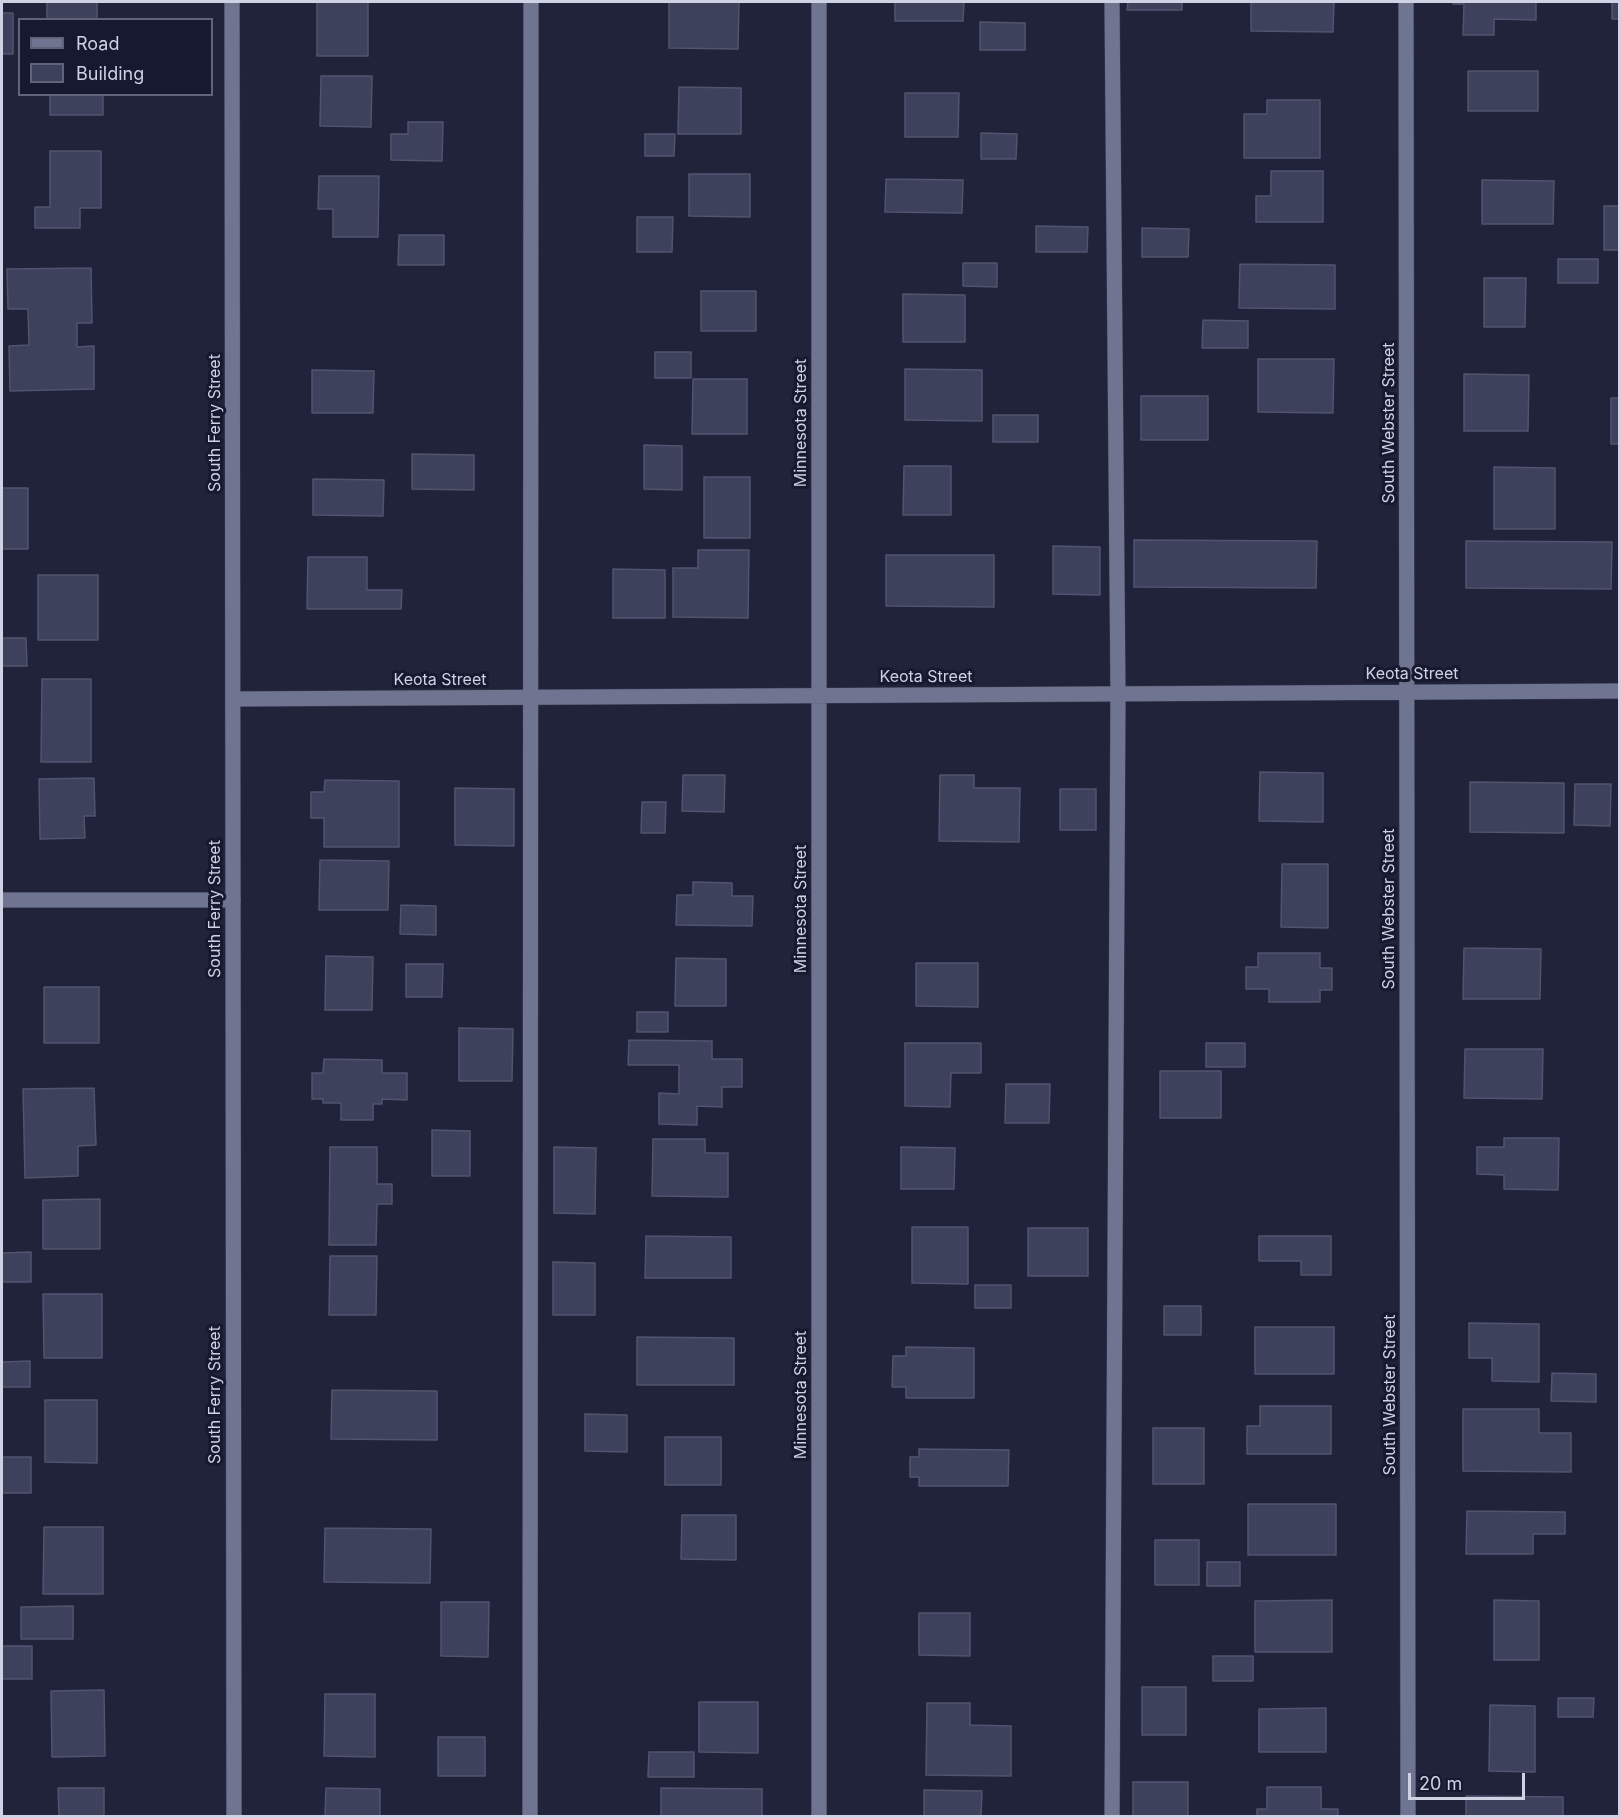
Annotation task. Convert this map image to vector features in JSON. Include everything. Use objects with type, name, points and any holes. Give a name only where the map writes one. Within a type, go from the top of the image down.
[{"type":"street","name":"South Ferry Street","points":[[232,2],[234,1816]]},
{"type":"street","points":[[530,1816],[531,2]]},
{"type":"street","name":"Minnesota Street","points":[[819,2],[819,1816]]},
{"type":"street","points":[[1112,2],[1118,694],[1112,1816]]},
{"type":"street","name":"South Webster Street","points":[[1406,2],[1408,1816]]},
{"type":"street","name":"Keota Street","points":[[233,699],[1620,691]]},
{"type":"street","points":[[2,900],[233,900]]},
{"type":"building","points":[[47,2],[97,2],[97,18],[47,18]]},
{"type":"building","points":[[317,2],[368,2],[368,56],[317,56]]},
{"type":"building","points":[[669,2],[739,2],[738,49],[669,48]]},
{"type":"building","points":[[895,2],[964,2],[963,21],[895,21]]},
{"type":"building","points":[[1128,2],[1182,2],[1182,10],[1127,10]]},
{"type":"building","points":[[1251,2],[1334,2],[1333,32],[1251,31]]},
{"type":"building","points":[[1453,2],[1536,2],[1536,20],[1494,19],[1494,35],[1463,35],[1464,4],[1453,4]]},
{"type":"building","points":[[1612,2],[1620,2],[1620,19],[1612,19]]},
{"type":"building","points":[[2,13],[13,13],[13,54],[2,54]]},
{"type":"building","points":[[980,22],[1025,23],[1025,50],[980,50]]},
{"type":"building","points":[[1468,71],[1538,71],[1538,111],[1468,111]]},
{"type":"building","points":[[321,76],[372,76],[371,127],[320,126]]},
{"type":"building","points":[[679,87],[741,88],[741,134],[678,134]]},
{"type":"building","points":[[905,93],[959,93],[958,137],[905,137]]},
{"type":"building","points":[[50,96],[103,96],[103,115],[50,115]]},
{"type":"building","points":[[1267,100],[1320,100],[1320,158],[1244,158],[1244,114],[1267,114]]},
{"type":"building","points":[[408,122],[443,122],[442,161],[391,160],[391,134],[408,134]]},
{"type":"building","points":[[981,133],[1017,134],[1016,159],[981,159]]},
{"type":"building","points":[[645,134],[675,134],[674,156],[645,156]]},
{"type":"building","points":[[50,151],[101,151],[101,208],[80,208],[80,228],[35,228],[35,207],[50,207]]},
{"type":"building","points":[[1271,171],[1323,171],[1323,222],[1256,222],[1256,196],[1271,196]]},
{"type":"building","points":[[689,174],[750,174],[750,217],[689,216]]},
{"type":"building","points":[[319,176],[379,176],[378,237],[333,237],[333,209],[318,209]]},
{"type":"building","points":[[886,179],[963,180],[962,213],[885,212]]},
{"type":"building","points":[[1482,180],[1554,181],[1553,224],[1482,224]]},
{"type":"building","points":[[1604,206],[1620,206],[1620,250],[1604,250]]},
{"type":"building","points":[[637,217],[673,217],[672,252],[637,252]]},
{"type":"building","points":[[1036,226],[1088,227],[1087,252],[1036,252]]},
{"type":"building","points":[[1142,228],[1189,229],[1188,257],[1142,257]]},
{"type":"building","points":[[399,235],[444,235],[444,265],[398,265]]},
{"type":"building","points":[[1558,259],[1598,259],[1598,283],[1558,283]]},
{"type":"building","points":[[963,263],[997,263],[997,287],[963,286]]},
{"type":"building","points":[[1240,264],[1335,265],[1335,309],[1239,308]]},
{"type":"building","points":[[91,268],[92,323],[77,323],[77,347],[94,346],[94,389],[10,391],[9,346],[29,345],[28,309],[8,309],[7,269]]},
{"type":"building","points":[[1484,278],[1526,278],[1525,327],[1484,327]]},
{"type":"building","points":[[701,291],[756,291],[756,331],[701,331]]},
{"type":"building","points":[[903,294],[965,295],[965,342],[903,342]]},
{"type":"building","points":[[1203,320],[1248,321],[1248,348],[1202,348]]},
{"type":"building","points":[[655,352],[691,352],[691,378],[655,378]]},
{"type":"building","points":[[1258,359],[1334,359],[1333,413],[1258,412]]},
{"type":"building","points":[[905,369],[982,370],[982,421],[905,420]]},
{"type":"building","points":[[312,370],[374,371],[373,413],[312,413]]},
{"type":"building","points":[[1464,374],[1529,375],[1528,431],[1464,431]]},
{"type":"building","points":[[693,379],[747,379],[747,434],[692,434]]},
{"type":"building","points":[[1141,396],[1208,396],[1208,440],[1141,440]]},
{"type":"building","points":[[1611,398],[1620,398],[1620,444],[1611,444]]},
{"type":"building","points":[[993,415],[1038,415],[1038,442],[993,442]]},
{"type":"building","points":[[644,445],[682,446],[682,490],[644,489]]},
{"type":"building","points":[[412,454],[474,455],[474,490],[412,489]]},
{"type":"building","points":[[904,466],[951,466],[951,515],[903,515]]},
{"type":"building","points":[[1494,467],[1555,468],[1555,529],[1494,529]]},
{"type":"building","points":[[704,477],[750,477],[750,538],[704,538]]},
{"type":"building","points":[[313,479],[384,480],[383,516],[313,515]]},
{"type":"building","points":[[2,488],[28,488],[28,549],[2,549]]},
{"type":"building","points":[[1134,540],[1317,541],[1316,588],[1134,587]]},
{"type":"building","points":[[1466,541],[1612,542],[1611,589],[1466,588]]},
{"type":"building","points":[[1053,546],[1100,547],[1100,595],[1053,594]]},
{"type":"building","points":[[698,550],[749,550],[748,618],[673,617],[673,568],[698,568]]},
{"type":"building","points":[[886,555],[994,555],[994,607],[886,606]]},
{"type":"building","points":[[308,557],[367,557],[367,590],[402,590],[401,609],[307,609]]},
{"type":"building","points":[[613,569],[665,570],[665,618],[613,618]]},
{"type":"building","points":[[38,575],[98,575],[98,640],[38,640]]},
{"type":"building","points":[[2,638],[26,638],[27,666],[2,666]]},
{"type":"building","points":[[42,679],[91,679],[91,762],[41,762]]},
{"type":"building","points":[[1260,772],[1323,773],[1323,822],[1259,821]]},
{"type":"building","points":[[683,775],[725,775],[724,812],[682,811]]},
{"type":"building","points":[[940,775],[974,775],[974,788],[1020,788],[1019,842],[939,841]]},
{"type":"building","points":[[94,778],[95,816],[84,816],[85,838],[40,839],[39,779]]},
{"type":"building","points":[[325,780],[399,781],[399,847],[324,847],[324,818],[311,818],[311,792],[324,792]]},
{"type":"building","points":[[1470,782],[1564,783],[1564,833],[1470,832]]},
{"type":"building","points":[[1575,784],[1611,784],[1610,826],[1574,825]]},
{"type":"building","points":[[455,788],[514,789],[514,846],[455,845]]},
{"type":"building","points":[[1060,789],[1096,789],[1096,830],[1060,830]]},
{"type":"building","points":[[642,802],[666,802],[665,833],[641,833]]},
{"type":"building","points":[[320,860],[389,861],[388,910],[319,910]]},
{"type":"building","points":[[1282,864],[1328,864],[1328,928],[1281,927]]},
{"type":"building","points":[[693,882],[732,883],[732,896],[753,896],[752,926],[676,925],[677,895],[693,895]]},
{"type":"building","points":[[401,905],[436,906],[436,935],[400,934]]},
{"type":"building","points":[[1464,948],[1541,949],[1540,999],[1463,999]]},
{"type":"building","points":[[1258,953],[1320,953],[1320,968],[1332,968],[1332,990],[1320,990],[1320,1002],[1269,1002],[1269,989],[1246,989],[1246,967],[1258,967]]},
{"type":"building","points":[[326,956],[373,957],[372,1010],[325,1010]]},
{"type":"building","points":[[676,958],[726,959],[726,1006],[675,1006]]},
{"type":"building","points":[[916,963],[978,963],[978,1007],[916,1006]]},
{"type":"building","points":[[406,964],[443,964],[442,997],[406,997]]},
{"type":"building","points":[[44,987],[99,987],[99,1043],[44,1043]]},
{"type":"building","points":[[637,1012],[668,1012],[668,1032],[637,1032]]},
{"type":"building","points":[[459,1028],[513,1029],[512,1081],[459,1081]]},
{"type":"building","points":[[629,1040],[712,1041],[712,1059],[742,1059],[742,1087],[722,1087],[722,1107],[697,1106],[697,1125],[659,1124],[659,1093],[679,1094],[679,1065],[628,1065]]},
{"type":"building","points":[[905,1043],[981,1043],[981,1073],[951,1073],[950,1107],[905,1106]]},
{"type":"building","points":[[1206,1043],[1245,1043],[1245,1067],[1206,1067]]},
{"type":"building","points":[[1465,1049],[1543,1049],[1542,1099],[1464,1098]]},
{"type":"building","points":[[324,1059],[382,1060],[382,1073],[407,1073],[407,1100],[382,1099],[382,1104],[373,1104],[373,1120],[341,1120],[341,1103],[323,1103],[323,1099],[312,1099],[312,1073],[323,1073]]},
{"type":"building","points":[[1160,1071],[1221,1071],[1221,1118],[1160,1118]]},
{"type":"building","points":[[1006,1084],[1050,1084],[1049,1123],[1005,1123]]},
{"type":"building","points":[[94,1088],[96,1145],[78,1146],[78,1176],[25,1178],[23,1089]]},
{"type":"building","points":[[432,1130],[470,1131],[470,1176],[432,1176]]},
{"type":"building","points":[[1504,1138],[1559,1138],[1558,1190],[1504,1189],[1504,1175],[1477,1174],[1477,1147],[1504,1147]]},
{"type":"building","points":[[653,1139],[705,1139],[705,1153],[728,1153],[728,1197],[652,1196]]},
{"type":"building","points":[[330,1147],[377,1147],[377,1184],[392,1184],[392,1204],[377,1204],[376,1245],[329,1245]]},
{"type":"building","points":[[554,1147],[596,1148],[595,1214],[554,1213]]},
{"type":"building","points":[[901,1147],[955,1148],[954,1189],[901,1189]]},
{"type":"building","points":[[100,1199],[100,1249],[43,1249],[43,1200]]},
{"type":"building","points":[[912,1227],[968,1227],[968,1284],[912,1283]]},
{"type":"building","points":[[1028,1228],[1088,1228],[1088,1276],[1028,1276]]},
{"type":"building","points":[[646,1236],[731,1237],[731,1278],[645,1278]]},
{"type":"building","points":[[1259,1236],[1331,1236],[1331,1275],[1301,1275],[1301,1261],[1259,1261]]},
{"type":"building","points":[[31,1252],[31,1282],[2,1282],[2,1253]]},
{"type":"building","points":[[330,1256],[377,1256],[376,1315],[329,1315]]},
{"type":"building","points":[[553,1262],[595,1263],[595,1315],[553,1315]]},
{"type":"building","points":[[975,1285],[1011,1285],[1011,1308],[975,1308]]},
{"type":"building","points":[[43,1294],[102,1294],[102,1358],[44,1358]]},
{"type":"building","points":[[1164,1306],[1201,1306],[1201,1335],[1164,1335]]},
{"type":"building","points":[[1469,1323],[1539,1324],[1539,1382],[1492,1381],[1492,1358],[1469,1358]]},
{"type":"building","points":[[1255,1327],[1334,1327],[1334,1374],[1255,1374]]},
{"type":"building","points":[[637,1337],[734,1338],[734,1385],[637,1385]]},
{"type":"building","points":[[906,1347],[974,1348],[974,1398],[906,1398],[906,1387],[892,1387],[893,1356],[906,1356]]},
{"type":"building","points":[[30,1361],[30,1387],[2,1387],[2,1362]]},
{"type":"building","points":[[1552,1373],[1596,1374],[1596,1402],[1551,1401]]},
{"type":"building","points":[[332,1390],[437,1391],[437,1440],[331,1439]]},
{"type":"building","points":[[45,1400],[97,1400],[97,1463],[45,1462]]},
{"type":"building","points":[[1260,1406],[1331,1406],[1331,1454],[1247,1454],[1247,1426],[1260,1426]]},
{"type":"building","points":[[1463,1409],[1539,1409],[1539,1433],[1571,1433],[1571,1472],[1463,1471]]},
{"type":"building","points":[[585,1414],[627,1415],[627,1452],[585,1451]]},
{"type":"building","points":[[1153,1428],[1204,1428],[1204,1484],[1153,1484]]},
{"type":"building","points":[[665,1437],[721,1437],[721,1485],[665,1485]]},
{"type":"building","points":[[919,1449],[1009,1450],[1008,1486],[919,1486],[919,1477],[910,1477],[910,1457],[919,1457]]},
{"type":"building","points":[[2,1457],[31,1457],[31,1493],[2,1493]]},
{"type":"building","points":[[1248,1504],[1336,1504],[1336,1555],[1248,1555]]},
{"type":"building","points":[[1467,1511],[1565,1512],[1565,1534],[1533,1534],[1533,1554],[1466,1554]]},
{"type":"building","points":[[682,1515],[736,1515],[736,1560],[681,1559]]},
{"type":"building","points":[[44,1527],[103,1527],[103,1594],[43,1594]]},
{"type":"building","points":[[325,1528],[431,1529],[430,1583],[324,1582]]},
{"type":"building","points":[[1155,1540],[1199,1540],[1199,1585],[1155,1585]]},
{"type":"building","points":[[1207,1562],[1240,1562],[1240,1586],[1207,1586]]},
{"type":"building","points":[[1332,1600],[1332,1652],[1255,1652],[1255,1601]]},
{"type":"building","points":[[1494,1600],[1539,1601],[1539,1660],[1494,1660]]},
{"type":"building","points":[[441,1602],[489,1602],[488,1657],[441,1656]]},
{"type":"building","points":[[73,1606],[73,1639],[21,1639],[21,1607]]},
{"type":"building","points":[[919,1613],[970,1613],[970,1656],[919,1655]]},
{"type":"building","points":[[2,1646],[32,1646],[32,1679],[2,1679]]},
{"type":"building","points":[[1213,1656],[1253,1656],[1253,1681],[1213,1681]]},
{"type":"building","points":[[1142,1687],[1186,1687],[1186,1735],[1142,1735]]},
{"type":"building","points":[[104,1690],[105,1756],[52,1757],[51,1691]]},
{"type":"building","points":[[325,1694],[375,1694],[375,1757],[324,1756]]},
{"type":"building","points":[[1558,1698],[1594,1698],[1593,1717],[1558,1717]]},
{"type":"building","points":[[699,1702],[758,1702],[758,1753],[699,1752]]},
{"type":"building","points":[[927,1703],[970,1703],[970,1725],[1011,1726],[1011,1776],[926,1775]]},
{"type":"building","points":[[1490,1705],[1535,1706],[1535,1772],[1489,1771]]},
{"type":"building","points":[[1326,1708],[1326,1752],[1259,1752],[1259,1709]]},
{"type":"building","points":[[438,1737],[485,1737],[485,1776],[438,1776]]},
{"type":"building","points":[[649,1752],[694,1752],[694,1777],[648,1777]]},
{"type":"building","points":[[1133,1782],[1188,1782],[1188,1816],[1133,1816]]},
{"type":"building","points":[[1267,1787],[1321,1787],[1321,1809],[1338,1809],[1338,1816],[1257,1816],[1257,1809],[1267,1809]]},
{"type":"building","points":[[58,1788],[104,1788],[104,1816],[59,1816]]},
{"type":"building","points":[[326,1788],[380,1789],[380,1816],[325,1816]]},
{"type":"building","points":[[661,1788],[762,1789],[762,1816],[661,1816]]},
{"type":"building","points":[[924,1790],[982,1791],[981,1816],[924,1816]]},
{"type":"building","points":[[1466,1796],[1563,1797],[1563,1816],[1466,1816]]}]
